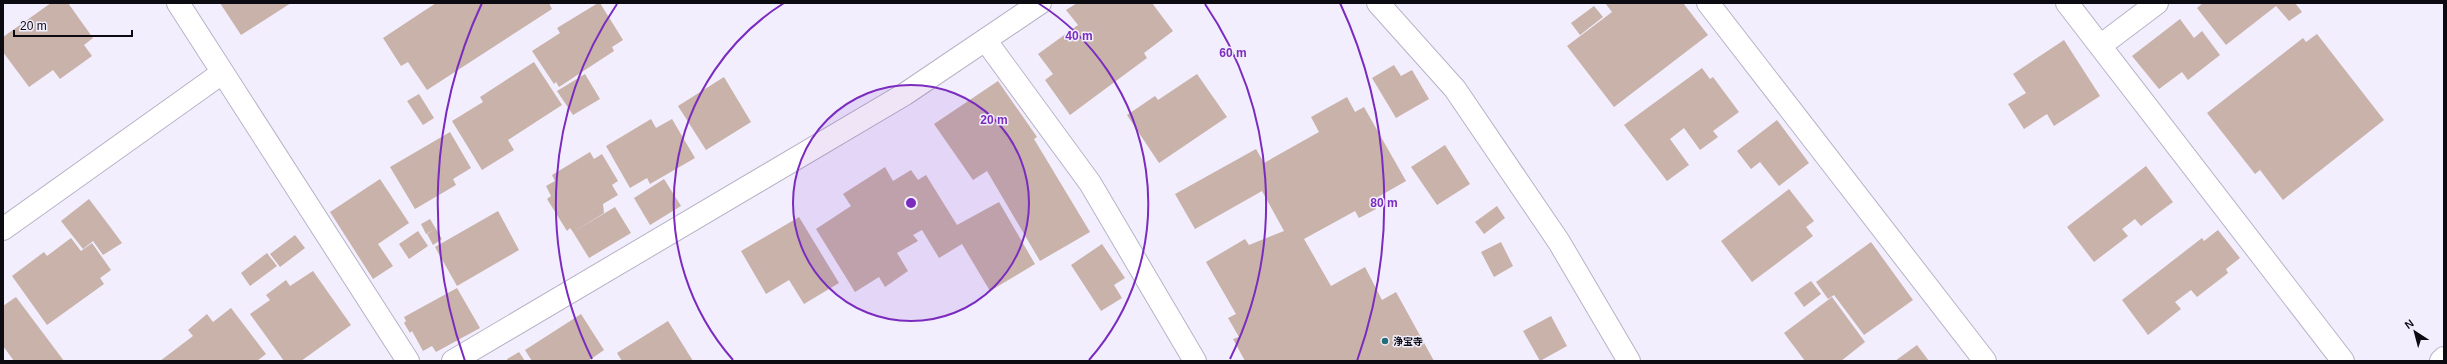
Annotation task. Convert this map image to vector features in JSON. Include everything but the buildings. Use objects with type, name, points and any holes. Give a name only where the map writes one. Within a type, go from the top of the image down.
[{"type":"street","points":[[178,3],[408,361]]},
{"type":"street","points":[[453,361],[905,94],[986,41],[1040,3]]},
{"type":"street","points":[[1378,3],[1455,89],[1558,242],[1629,361]]},
{"type":"street","points":[[1708,3],[1985,361]]},
{"type":"street","points":[[2067,3],[2343,361]]},
{"type":"street","points":[[2100,46],[2157,3]]},
{"type":"street","points":[[986,41],[1090,183],[1195,361]]},
{"type":"street","points":[[3,229],[222,73]]},
{"type":"street","points":[[2441,361],[2444,358]]},
{"type":"place","name":"浄宝寺","points":[[1385,341]]}]
